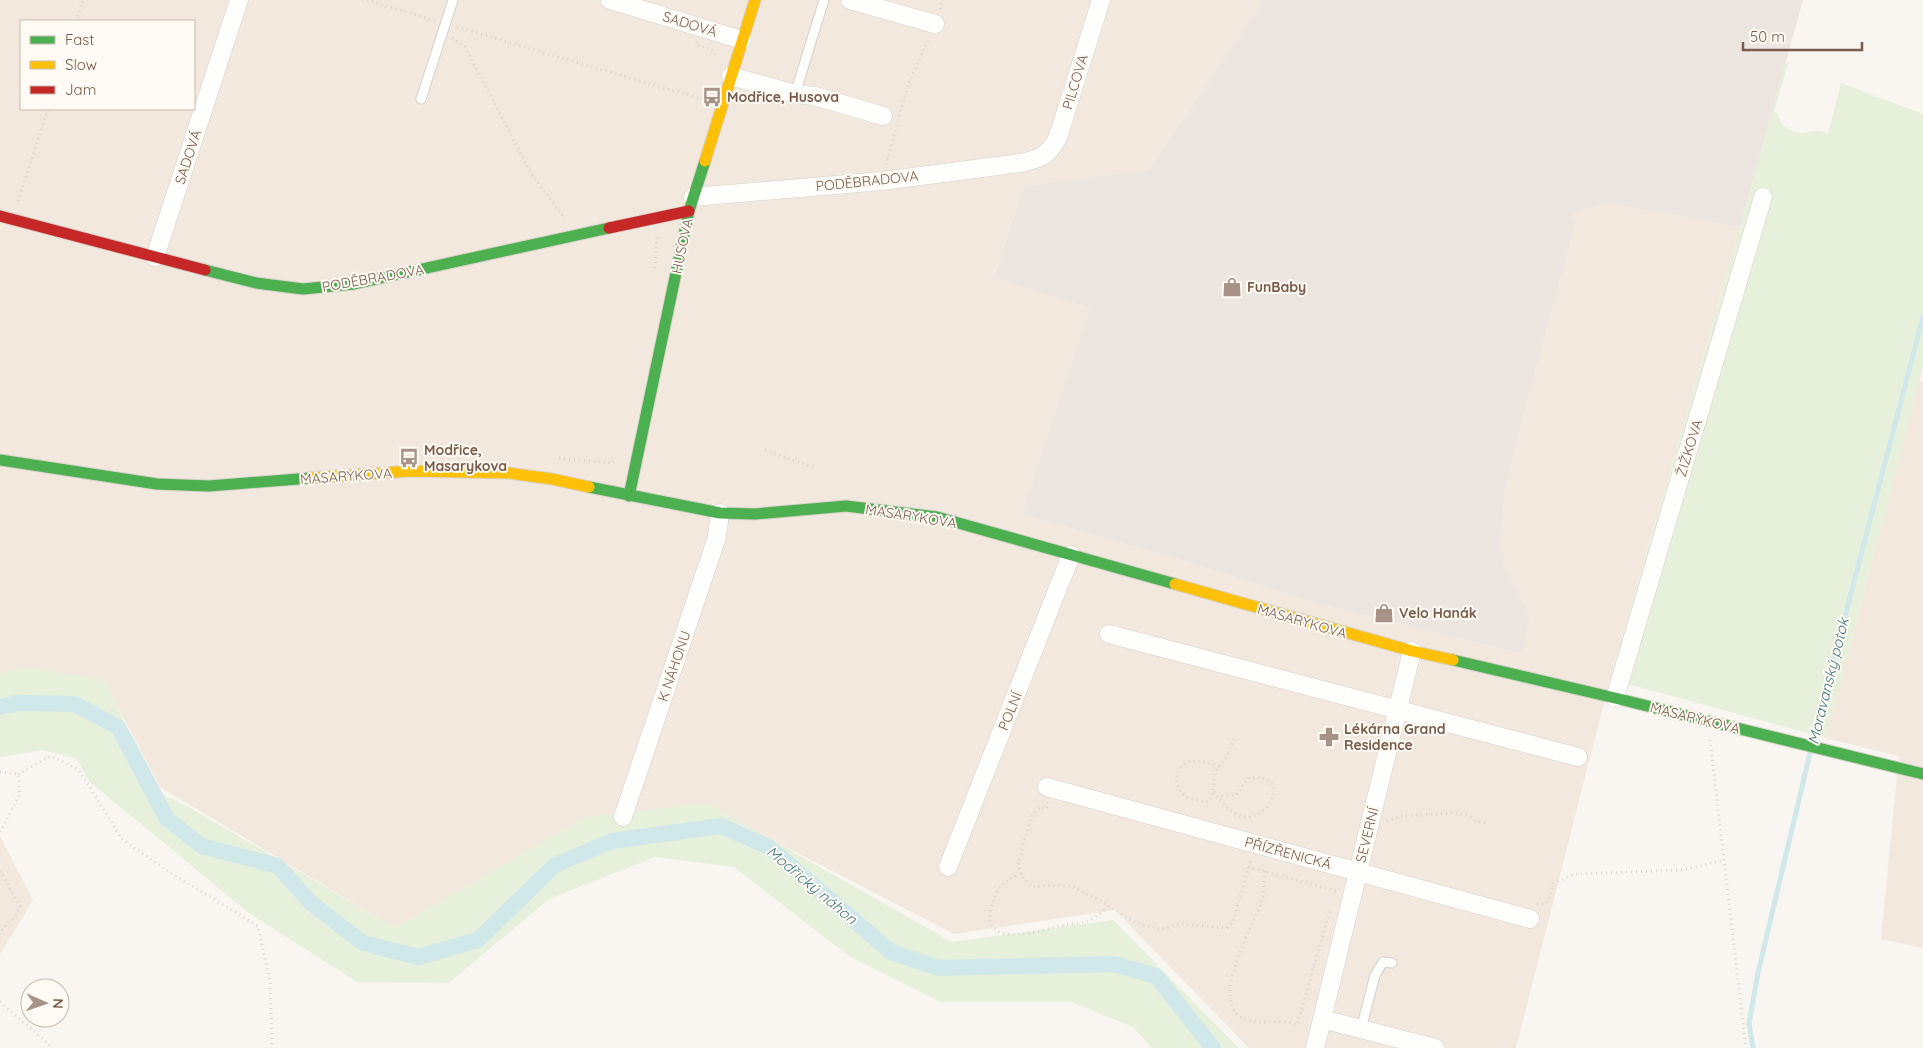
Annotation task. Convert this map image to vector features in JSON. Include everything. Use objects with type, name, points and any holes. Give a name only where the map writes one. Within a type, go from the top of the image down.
[{"type":"street","name":"SADOVÁ","points":[[155,257],[239,0]]},
{"type":"street","name":"SADOVÁ","points":[[610,0],[742,40]]},
{"type":"street","name":"HUSOVA","points":[[629,496],[691,204],[754,0]]},
{"type":"street","points":[[850,0],[935,24]]},
{"type":"street","name":"PILCOVA","points":[[1040,158],[1052,149],[1058,136],[1101,0]]},
{"type":"street","points":[[731,76],[796,94],[815,96],[883,116]]},
{"type":"street","name":"PODĚBRADOVA","points":[[0,216],[256,283],[303,289],[364,282],[658,218],[691,204],[882,181],[1040,158]]},
{"type":"street","name":"ŽIŽKOVA","points":[[1615,698],[1763,197]]},
{"type":"street","name":"MASARYKOVA","points":[[0,460],[157,484],[209,486],[410,471],[508,473],[552,479],[720,513],[755,514],[846,506],[937,517],[1412,651],[1615,698],[1923,774]]},
{"type":"street","name":"K NÁHONU","points":[[623,818],[717,537],[720,513]]},
{"type":"street","name":"POLNÍ","points":[[948,867],[1071,555]]},
{"type":"street","points":[[1110,634],[1578,757]]},
{"type":"street","name":"SEVERNÍ","points":[[1315,1048],[1412,651]]},
{"type":"street","name":"PŘÍZŘENICKÁ","points":[[1049,788],[1358,872],[1531,912]]},
{"type":"street","points":[[1322,1019],[1435,1048]]},
{"type":"lane","points":[[421,99],[453,0]]},
{"type":"lane","points":[[796,94],[824,0]]},
{"type":"lane","points":[[1361,1029],[1375,975],[1383,962],[1392,963]]},
{"type":"path","points":[[76,20],[83,0]]},
{"type":"path","points":[[367,0],[444,28],[708,100]]},
{"type":"path","points":[[882,181],[908,85],[935,24],[942,0]]},
{"type":"path","points":[[702,27],[696,46],[711,49],[717,58],[717,65]]},
{"type":"path","points":[[444,28],[464,47],[532,175],[568,223],[560,224]]},
{"type":"path","points":[[12,219],[48,110]]},
{"type":"path","points":[[655,275],[658,218]]},
{"type":"path","points":[[765,450],[815,468]]},
{"type":"path","points":[[557,458],[613,463],[616,456]]},
{"type":"path","points":[[1714,722],[1710,740],[1746,1048]]},
{"type":"path","points":[[1219,766],[1188,762],[1181,766],[1175,777],[1176,783],[1188,798],[1208,802],[1214,791],[1215,776],[1219,766],[1227,754],[1235,735]]},
{"type":"path","points":[[0,772],[18,774],[51,756],[79,770],[122,839],[166,870],[258,926],[270,981],[272,1048]]},
{"type":"path","points":[[0,832],[20,794],[18,774]]},
{"type":"path","points":[[1214,791],[1218,796],[1234,813],[1252,816],[1264,810],[1271,803],[1274,793],[1270,784],[1257,776],[1250,777],[1244,782],[1236,795],[1218,796]]},
{"type":"path","points":[[1049,788],[1046,809],[1040,807],[1033,814],[1024,841],[1018,867],[1021,874],[1032,887],[1071,886],[1108,905],[1136,924],[1162,929],[1181,924],[1227,928],[1233,922],[1254,844]]},
{"type":"path","points":[[1387,821],[1402,816],[1455,813],[1468,815],[1475,820],[1485,822]]},
{"type":"path","points":[[1531,912],[1535,903],[1545,904],[1550,898],[1554,883],[1575,874],[1682,870],[1724,860]]},
{"type":"path","points":[[1248,867],[1336,890],[1334,898]]},
{"type":"path","points":[[0,871],[20,906],[16,915],[0,932]]},
{"type":"path","points":[[1265,871],[1263,899],[1243,944],[1230,987],[1229,998],[1232,1007],[1239,1016],[1246,1020],[1290,1022],[1297,1025],[1331,908]]},
{"type":"path","points":[[1021,874],[1010,878],[1001,885],[994,898],[990,912],[991,924],[997,931],[1019,935],[1031,934],[1088,921],[1101,914],[1108,905]]},
{"type":"path","points":[[0,1002],[53,1048]]},
{"type":"shaded area","points":[[0,0],[1261,0],[1259,8],[1149,170],[1024,186],[994,276],[1090,308],[1022,514],[1178,559],[1323,605],[1521,654],[1530,616],[1503,564],[1499,551],[1505,490],[1576,221],[1571,214],[1605,203],[1740,227],[1610,679],[1516,1048],[1249,1048],[1115,910],[954,934],[707,806],[581,820],[395,928],[160,787],[105,683],[0,675]]},
{"type":"shaded area","points":[[1261,0],[1803,0],[1740,227],[1605,203],[1571,214],[1576,221],[1505,490],[1499,551],[1505,552],[1503,564],[1530,616],[1522,654],[1323,605],[1178,559],[1022,514],[1090,308],[994,277],[1024,186],[1149,170],[1259,8]]},
{"type":"shaded area","points":[[1919,381],[1923,382],[1923,948],[1881,939],[1899,756],[1826,738]]},
{"type":"shaded area","points":[[0,836],[33,900],[0,954]]},
{"type":"green space","points":[[1785,63],[1788,63],[1774,112],[1778,114],[1784,126],[1791,131],[1805,133],[1823,131],[1828,134],[1841,83],[1923,114],[1923,367],[1826,738],[1610,679],[1740,227]]},
{"type":"green space","points":[[26,667],[104,680],[159,793],[192,809],[395,928],[585,817],[707,803],[952,942],[1113,920],[1239,1048],[1152,1048],[1133,1027],[1072,1002],[941,1002],[849,956],[734,867],[655,857],[549,899],[449,983],[357,982],[249,913],[90,782],[77,759],[43,750],[0,757],[0,674]]},
{"type":"waterway","name":"Moravanský potok","points":[[1813,739],[1923,317]]},
{"type":"waterway","name":"Modřický náhon","points":[[0,707],[17,703],[75,704],[118,727],[167,819],[202,846],[278,866],[311,903],[363,943],[418,957],[478,940],[555,865],[612,841],[721,826],[769,847],[891,952],[939,968],[1114,964],[1156,976],[1213,1048]]},
{"type":"waterway","name":"Moravanský potok","points":[[1753,1048],[1749,1023],[1758,973],[1810,753]]},
{"type":"traffic: fast","points":[[629,496],[689,211],[705,161]]},
{"type":"traffic: fast","points":[[205,270],[256,283],[303,289],[354,284],[609,228]]},
{"type":"traffic: fast","points":[[0,460],[157,484],[209,486],[311,478]]},
{"type":"traffic: fast","points":[[589,487],[720,513],[755,514],[846,506],[937,517],[1175,584]]},
{"type":"traffic: fast","points":[[1453,660],[1923,774]]},
{"type":"traffic: slow","points":[[705,161],[755,0]]},
{"type":"traffic: slow","points":[[311,478],[410,471],[508,473],[552,479],[589,487]]},
{"type":"traffic: slow","points":[[1175,584],[1412,651],[1453,660]]},
{"type":"traffic: jam","points":[[609,228],[689,211]]},
{"type":"traffic: jam","points":[[0,216],[205,270]]},
{"type":"place","name":"Modřice, Husova","points":[[712,97]]},
{"type":"place","name":"FunBaby","points":[[1232,287]]},
{"type":"place","name":"Modřice, Masarykova","points":[[409,458]]},
{"type":"place","name":"Velo Hanák","points":[[1384,613]]},
{"type":"place","name":"Lékárna Grand Residence","points":[[1329,737]]}]
